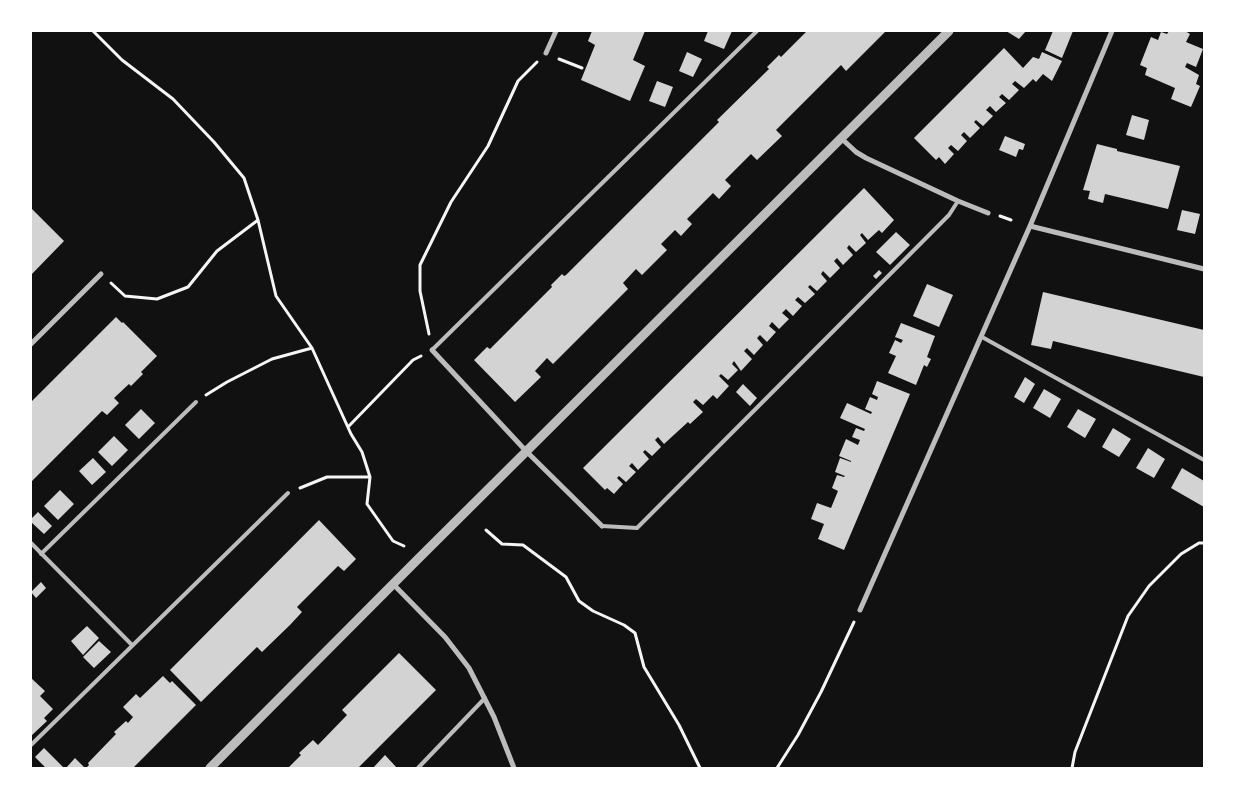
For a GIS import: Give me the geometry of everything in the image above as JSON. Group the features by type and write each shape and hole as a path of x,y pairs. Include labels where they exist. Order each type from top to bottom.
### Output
{"street":[{"path":"546,53 556,31"},
{"path":"210,768 949,31"},
{"path":"860,610 982,337 1112,31"},
{"path":"841,138 856,152 866,158 988,213"},
{"path":"1030,226 1204,269"},
{"path":"31,344 101,274"},
{"path":"432,350 526,451 602,526"},
{"path":"393,584 457,651 485,698 514,768"}],"lane":[{"path":"432,350 757,31"},
{"path":"602,526 637,528 949,215 958,201"},
{"path":"982,337 1204,460"},
{"path":"41,554 196,402"},
{"path":"31,745 288,493"},
{"path":"31,543 132,645"},
{"path":"418,768 485,698"}],"path":[{"path":"93,31 122,60 172,99 214,142 244,178 258,220 276,296 312,348 348,427 362,452 370,477 368,504 393,541 404,546"},
{"path":"348,427 413,360 432,350 420,291 420,265 451,202 488,146 518,81 546,53 582,68"},
{"path":"101,274 125,296 157,299 188,287 217,251 258,220"},
{"path":"196,402 227,382 272,359 312,348"},
{"path":"288,493 327,477 370,477"},
{"path":"486,530 502,544 523,545 566,577 579,601 593,611 624,625 636,633 644,667 679,725 700,768"},
{"path":"1072,768 1075,752 1128,616 1149,586 1181,554 1199,543 1204,543"},
{"path":"778,768 798,736 821,692 860,610"}],"building":[{"path":"592,31 645,31 633,60 645,66 630,101 581,80 595,45 588,41"},
{"path":"708,31 732,31 724,49 704,41"},
{"path":"807,31 886,31 846,71 841,65 776,130 782,136 757,160 751,154 725,180 731,186 719,199 713,193 687,219 692,224 681,236 675,230 661,244 667,250 642,275 636,269 623,283 628,289 553,364 547,358 535,371 541,377 515,402 474,360 487,347 490,349 552,287 551,285 562,274 566,275 719,122 717,120 769,69 767,67 779,55 781,57"},
{"path":"1006,31 1026,31 1019,39"},
{"path":"1053,31 1073,31 1062,58 1045,50"},
{"path":"1169,31 1185,31 1190,34 1186,42 1203,49 1196,67 1187,63 1185,67 1199,75 1196,84 1200,86 1191,107 1171,99 1175,88 1145,75 1147,68 1140,65 1151,37 1158,40 1161,32 1167,34"},
{"path":"1004,48 1023,68 1033,57 1039,59 1042,52 1062,61 1052,81 1043,74 1036,82 1033,79 1024,88 1015,81 1012,84 1019,90 1009,100 1002,94 999,97 1006,103 996,112 990,106 986,110 993,116 983,126 976,120 974,122 980,128 970,138 964,132 961,135 967,141 958,151 951,145 948,148 954,154 945,164 939,157 936,160 914,138"},
{"path":"687,52 702,59 693,77 679,71"},
{"path":"657,81 673,87 665,107 649,101"},
{"path":"1132,115 1149,120 1144,140 1126,135"},
{"path":"1005,136 1025,144 1023,150 1019,149 1016,157 999,150"},
{"path":"1097,144 1117,149 1117,151 1180,166 1168,209 1105,194 1103,203 1088,199 1090,191 1083,190"},
{"path":"864,188 894,220 882,233 879,230 868,240 862,233 860,235 866,243 856,252 849,245 847,248 853,255 843,265 837,258 834,261 840,268 830,278 823,271 821,274 827,281 817,291 810,285 808,287 815,294 805,303 798,297 795,300 802,306 793,316 786,309 782,313 789,319 779,329 772,322 769,326 776,332 767,342 760,335 757,338 763,345 754,355 747,348 744,351 752,359 741,371 734,361 732,364 738,370 728,380 721,374 719,376 729,386 717,399 713,395 703,405 696,399 693,402 703,412 690,424 688,422 664,444 658,437 655,440 661,447 652,456 645,450 643,452 649,459 638,470 632,463 629,466 636,472 626,482 619,476 617,478 623,484 614,494 607,488 605,490 583,468"},
{"path":"31,208 64,241 31,275"},
{"path":"1182,210 1200,214 1195,234 1177,230"},
{"path":"896,232 910,245 890,265 876,252"},
{"path":"879,270 882,273 876,279 873,276"},
{"path":"927,284 953,295 939,327 913,316"},
{"path":"1043,292 1204,330 1204,377 1053,341 1051,349 1031,345"},
{"path":"116,317 157,356 141,372 143,374 131,386 129,384 114,398 119,403 107,415 102,411 31,482 31,402"},
{"path":"901,323 935,336 927,357 931,359 927,367 924,365 916,385 888,373 896,356 889,353 895,340 901,343 903,340 895,337"},
{"path":"1025,377 1035,384 1024,403 1014,397"},
{"path":"877,381 910,394 844,550 818,539 824,524 811,519 817,503 831,508 838,491 832,488 837,475 845,476 835,472 840,458 851,462 839,456 846,439 858,445 860,440 852,437 856,428 864,431 865,429 840,418 847,403 871,414 872,412 865,409 870,397 877,400 878,397 872,394"},
{"path":"743,384 757,398 750,406 736,392"},
{"path":"1044,389 1061,399 1050,418 1033,408"},
{"path":"141,409 155,423 139,439 125,425"},
{"path":"1078,409 1096,419 1085,438 1067,427"},
{"path":"1113,428 1131,439 1119,457 1102,447"},
{"path":"114,436 128,450 112,466 98,452"},
{"path":"1148,448 1165,459 1154,478 1136,468"},
{"path":"93,458 106,472 92,485 79,471"},
{"path":"1182,468 1204,481 1204,507 1171,488"},
{"path":"60,490 74,504 58,520 44,506"},
{"path":"38,512 52,526 44,534 31,522 31,519"},
{"path":"319,520 356,559 344,571 338,566 297,607 302,612 290,625 262,652 257,647 201,702 170,670"},
{"path":"41,582 46,588 36,598 31,592"},
{"path":"87,626 99,638 83,655 71,641"},
{"path":"99,641 111,652 94,668 83,657"},
{"path":"399,653 436,690 358,768 288,768 301,755 299,753 313,740 318,745 347,715 342,710"},
{"path":"163,676 170,683 172,681 196,705 133,768 86,768 89,765 88,763 116,734 114,732 126,721 128,723 133,717 123,707 136,694 140,698"},
{"path":"31,678 45,691 40,696 53,709 44,718 47,721 31,736"},
{"path":"44,748 64,768 46,768 35,757"},
{"path":"385,755 397,768 373,768"},
{"path":"75,758 85,768 66,768"}]}
